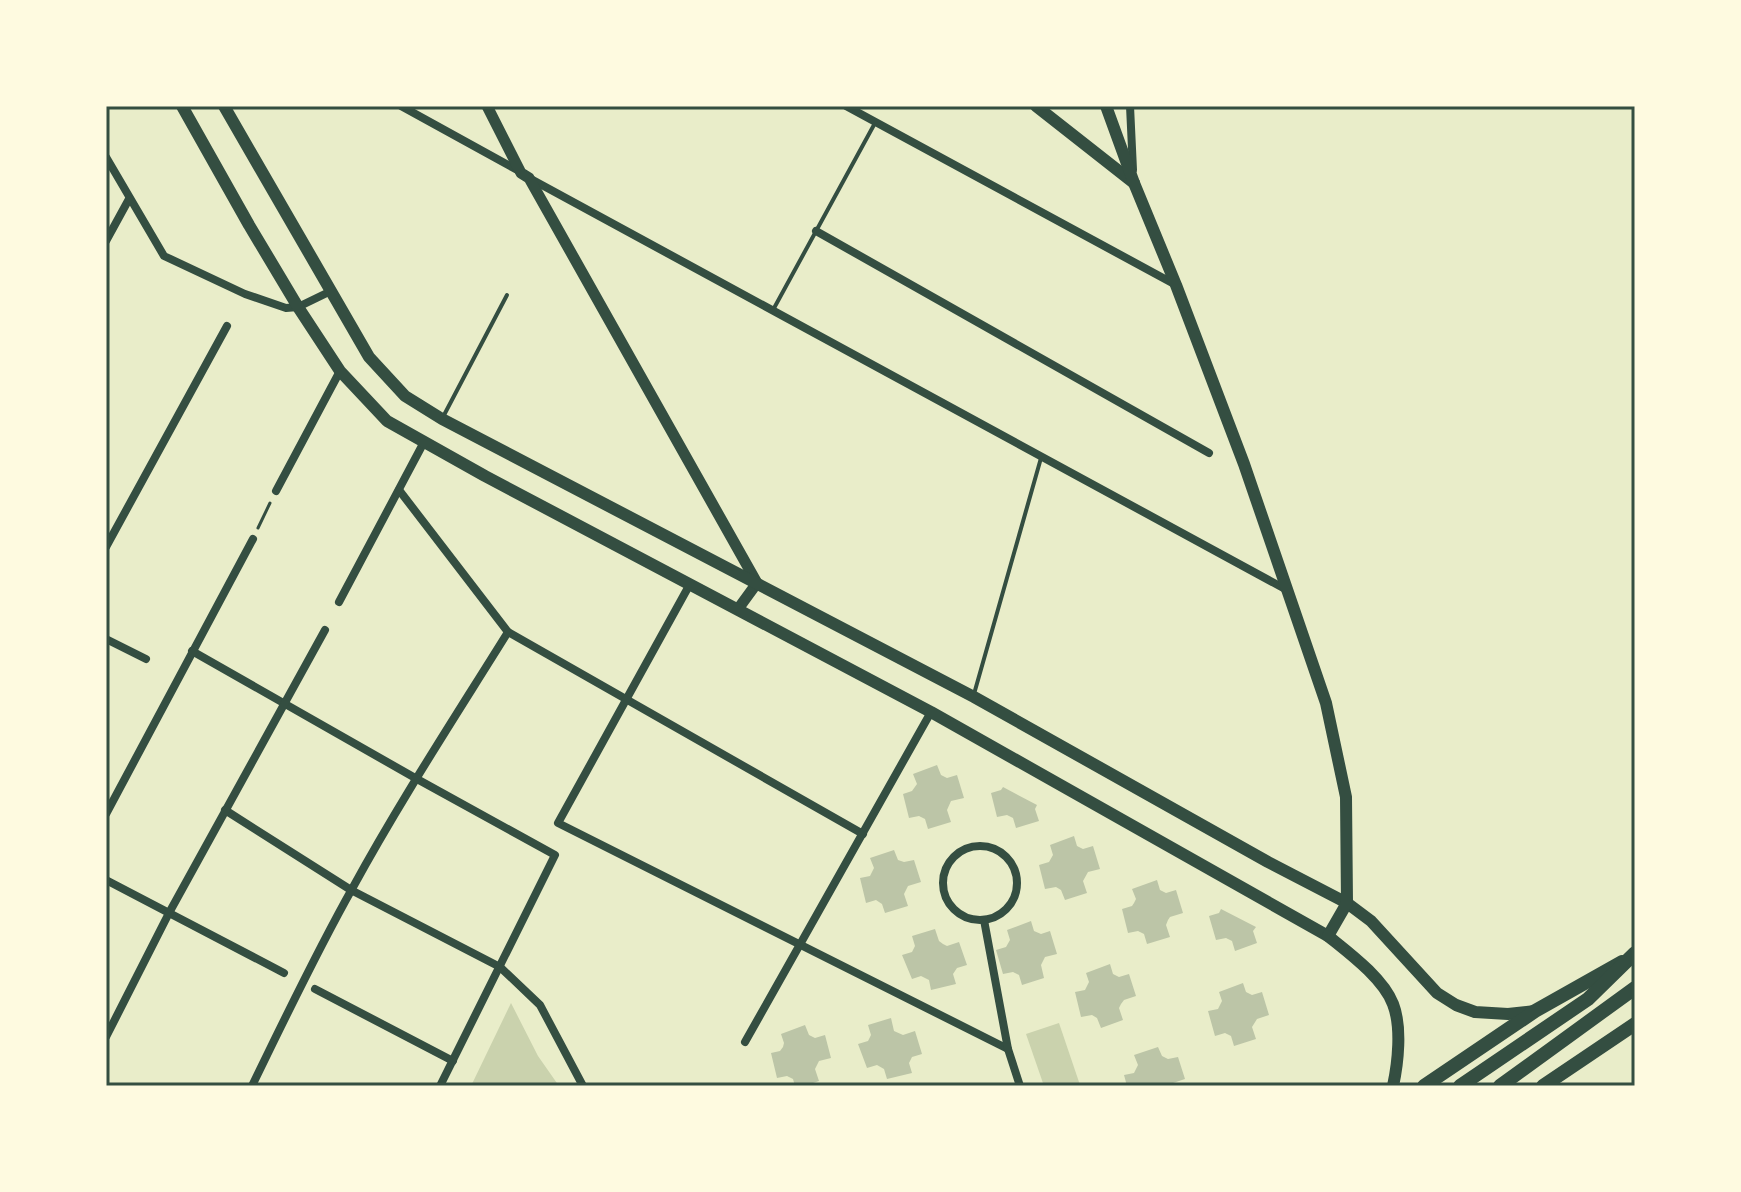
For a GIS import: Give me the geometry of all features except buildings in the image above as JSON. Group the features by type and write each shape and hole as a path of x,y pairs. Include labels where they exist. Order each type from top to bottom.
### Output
{"main road":[{"path":"182,106 298,307 340,371 387,421 931,712 1328,936 1358,961 1393,1003 1398,1020 1397,1065 1393,1086"},
{"path":"224,106 369,357 405,396 442,419 974,697 1347,903 1371,921 1437,993 1456,1005 1475,1012 1508,1014 1535,1011"},
{"path":"1036,106 1134,183"},
{"path":"1106,106 1244,464 1326,703 1346,797 1347,903 1328,936"},
{"path":"1424,1086 1535,1011 1630,957"},
{"path":"1460,1086 1588,999 1630,957"},
{"path":"1500,1086 1635,988"},
{"path":"1543,1086 1635,1024"}],"street":[{"path":"401,106 1041,458 1288,590"},
{"path":"487,106 757,583 738,609"},
{"path":"846,106 1176,285"},
{"path":"1130,106 1134,183"},
{"path":"106,158 164,256 245,294 286,308 298,307 331,291"},
{"path":"106,241 129,199"},
{"path":"816,231 1209,453"},
{"path":"106,547 227,326"},
{"path":"276,491 340,371"},
{"path":"339,602 424,442"},
{"path":"399,490 508,632 863,834"},
{"path":"106,814 253,539"},
{"path":"690,584 558,823 1008,1049"},
{"path":"106,1037 169,913 325,630"},
{"path":"252,1086 351,890 508,632"},
{"path":"106,639 146,659"},
{"path":"192,651 555,855 440,1086"},
{"path":"745,1042 931,712"},
{"path":"225,810 351,890 500,967 540,1005 583,1086"},
{"path":"973,846 996,849 1007,856 1017,877 1013,901 996,917 984,920 959,914 950,905 943,881 945,869 952,858 961,850 973,846"},
{"path":"106,880 284,973"},
{"path":"984,920 1008,1049 1020,1086"},
{"path":"315,989 453,1061"}],"lane":[{"path":"773,310 876,122"},
{"path":"442,419 507,295"},
{"path":"974,697 1041,458"}],"path":[{"path":"253,539 276,491"}],"green space":[{"path":"511,1003 538,1056 559,1086 471,1086"},
{"path":"1059,1023 1078,1086 1044,1086 1026,1034"}]}
